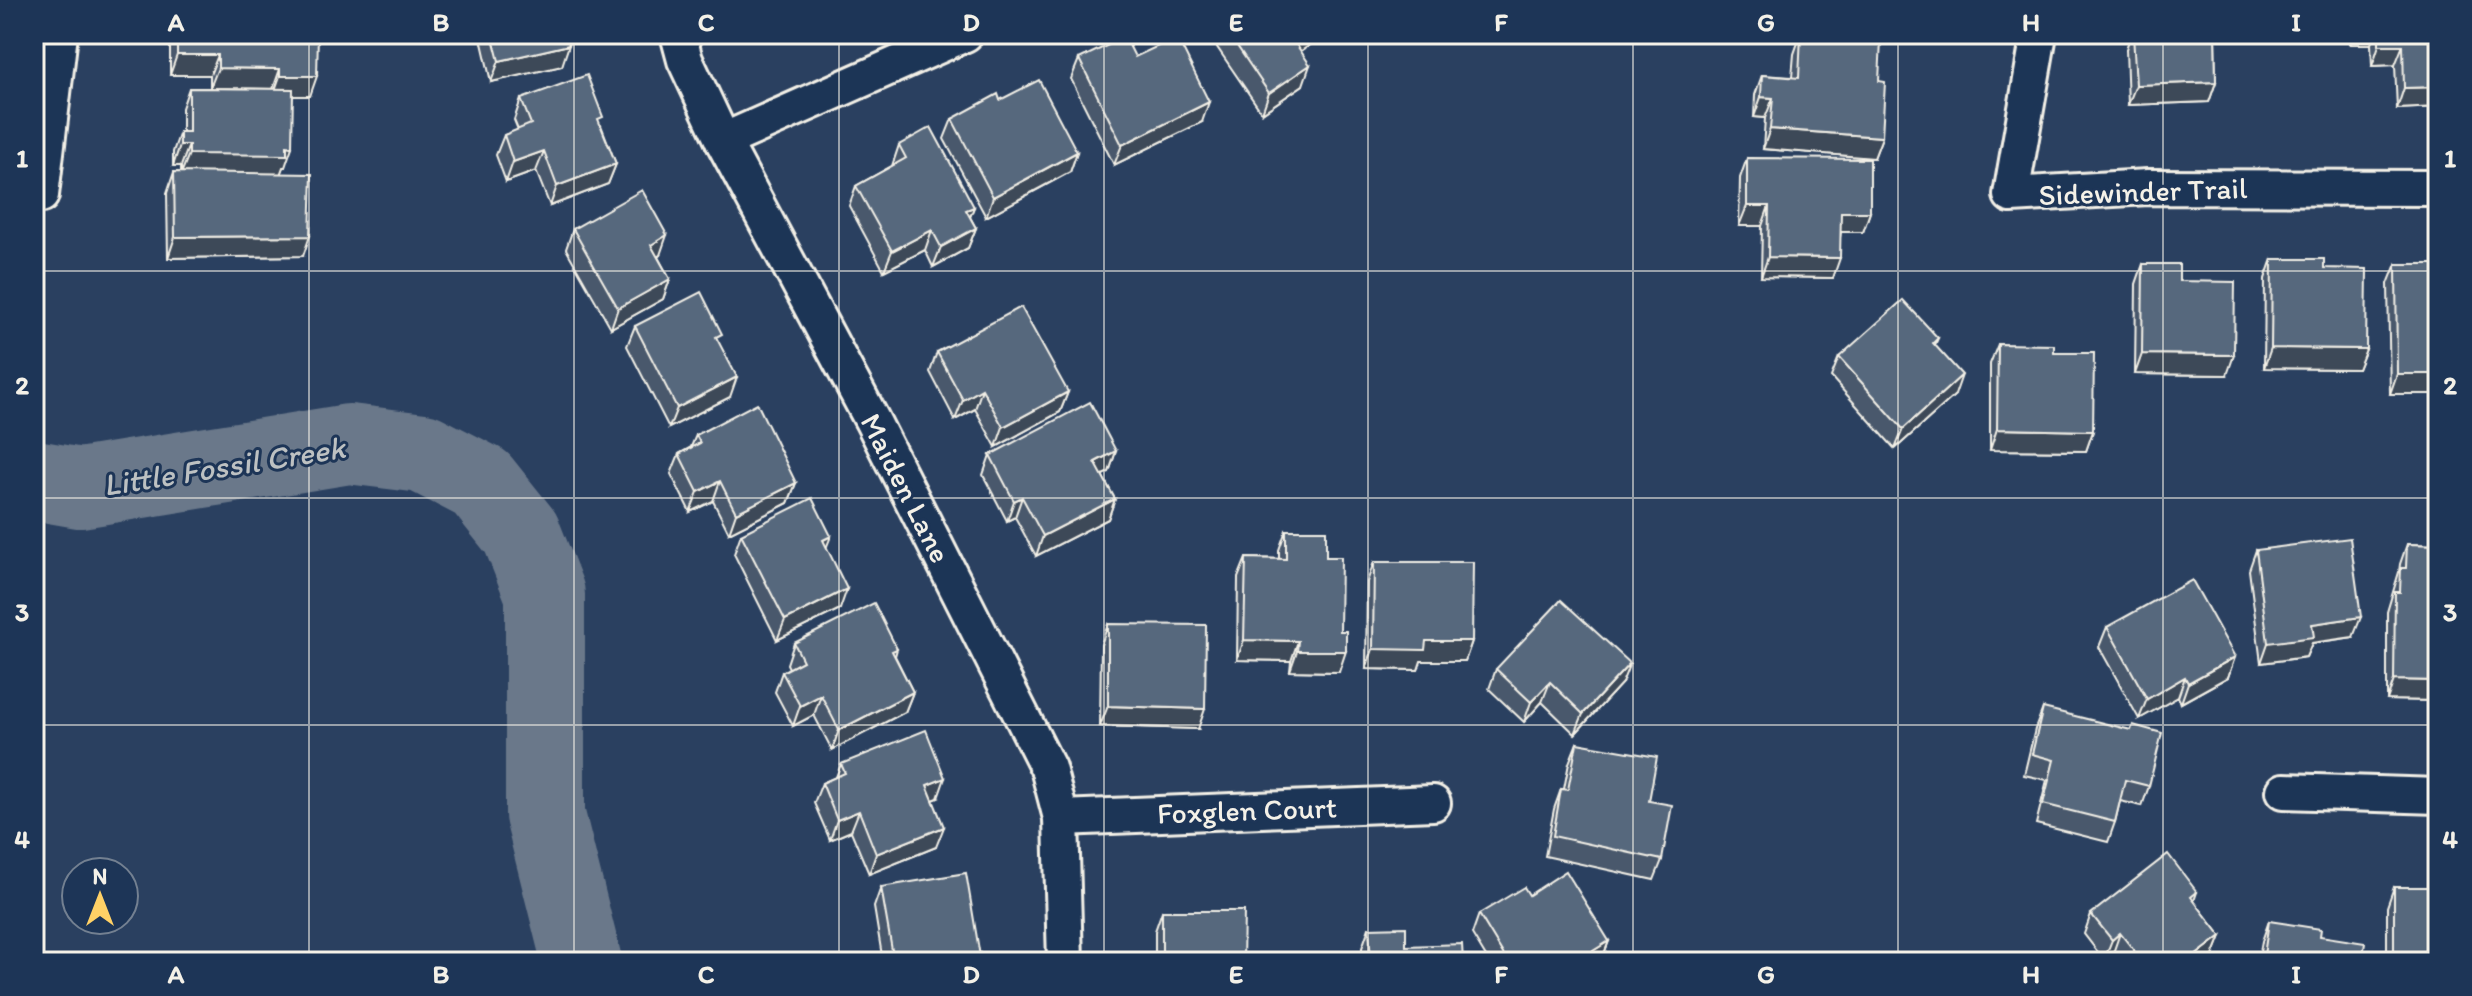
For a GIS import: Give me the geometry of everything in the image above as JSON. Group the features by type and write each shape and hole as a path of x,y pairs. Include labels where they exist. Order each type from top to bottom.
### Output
{"street":[{"path":"41,195 60,34"},
{"name":"Maiden Lane","path":"678,34 685,60 723,141 872,420 1048,768 1061,818 1065,962"},
{"path":"723,141 965,34"},
{"name":"Sidewinder Trail","path":"2039,34 2011,195 2148,187 2438,188"},
{"path":"2284,791 2438,796"},
{"name":"Foxglen Court","path":"1061,818 1433,803"}],"building":[{"path":"177,34 318,34 317,76 280,76 280,69 218,68 218,55 177,55"},
{"path":"492,34 566,34 569,45 499,61"},
{"path":"1229,34 1304,34 1294,41 1310,65 1269,93"},
{"path":"1801,34 1881,39 1879,81 1885,82 1882,137 1770,129 1773,98 1761,97 1762,75 1799,78"},
{"path":"2133,34 2215,34 2216,82 2136,85"},
{"path":"2379,34 2438,34 2438,87 2404,88 2403,45 2379,45"},
{"path":"1125,37 1135,57 1177,37 1209,102 1122,145 1079,59"},
{"path":"587,75 603,117 598,119 616,164 557,186 544,151 513,162 504,135 531,124 521,99"},
{"path":"1039,80 1077,152 993,197 952,119 998,94 1000,100"},
{"path":"189,88 293,89 292,147 287,146 287,155 189,154 189,145 180,145 180,132 189,132"},
{"path":"931,127 974,207 966,210 976,228 941,247 932,230 892,251 856,186 906,158 899,145"},
{"path":"1747,158 1870,159 1870,212 1841,212 1840,258 1768,257 1769,206 1747,206"},
{"path":"174,172 312,174 310,236 175,237"},
{"path":"642,190 667,235 651,245 670,279 618,308 573,229"},
{"path":"2272,259 2324,259 2324,268 2367,269 2366,349 2271,348"},
{"path":"2143,264 2179,264 2179,281 2235,282 2234,355 2142,354"},
{"path":"2396,264 2438,264 2438,374 2397,374"},
{"path":"701,292 722,334 716,337 737,377 677,408 635,326"},
{"path":"1903,300 1938,338 1933,343 1962,375 1903,429 1839,357"},
{"path":"1021,307 1068,392 1003,427 982,389 963,400 937,352"},
{"path":"1998,344 2054,345 2054,353 2094,353 2093,431 1997,429"},
{"path":"1090,402 1116,451 1095,462 1115,499 1043,536 1022,497 1014,501 990,455"},
{"path":"757,403 796,483 736,513 720,481 698,492 679,454 700,443 696,435"},
{"path":"812,498 831,536 823,540 847,589 785,620 741,534"},
{"path":"1286,530 1326,530 1326,557 1341,557 1340,631 1346,631 1346,651 1297,651 1298,641 1244,640 1246,558 1286,559"},
{"path":"2350,538 2361,617 2312,624 2314,637 2268,643 2256,550"},
{"path":"2407,544 2438,545 2438,681 2394,680 2395,592 2400,592 2401,568 2406,568"},
{"path":"1374,562 1473,562 1472,641 1426,641 1425,650 1373,649"},
{"path":"2192,580 2235,657 2188,683 2185,677 2147,699 2107,627"},
{"path":"1561,600 1630,663 1583,714 1550,682 1531,702 1496,669"},
{"path":"874,603 897,649 892,651 913,692 839,730 821,695 800,706 782,672 803,661 794,643"},
{"path":"1108,624 1206,625 1205,709 1108,706"},
{"path":"2043,708 2131,730 2133,725 2162,733 2149,786 2125,780 2115,822 2043,804 2054,760 2032,754"},
{"path":"926,730 945,778 927,785 944,827 876,854 859,811 837,820 822,783 845,773 841,764"},
{"path":"1577,743 1657,757 1649,801 1672,805 1662,860 1553,836 1561,789 1568,790"},
{"path":"2168,854 2197,892 2191,897 2221,936 2187,962 2143,962 2120,933 2112,940 2091,914"},
{"path":"1566,871 1609,941 1575,962 1508,962 1479,914 1524,887 1529,895"},
{"path":"966,873 981,962 894,962 881,887"},
{"path":"2394,887 2429,887 2429,906 2438,906 2438,962 2394,962"},
{"path":"1162,911 1244,911 1243,962 1154,962 1154,955 1162,955"},
{"path":"2269,921 2321,929 2320,936 2365,943 2362,962 2263,962"},
{"path":"1406,927 1406,946 1462,944 1463,962 1371,962 1369,928"}],"waterway":[{"name":"Little Fossil Creek","path":"34,480 80,488 349,444 423,453 481,483 521,533 545,594 545,815 582,962"}]}
